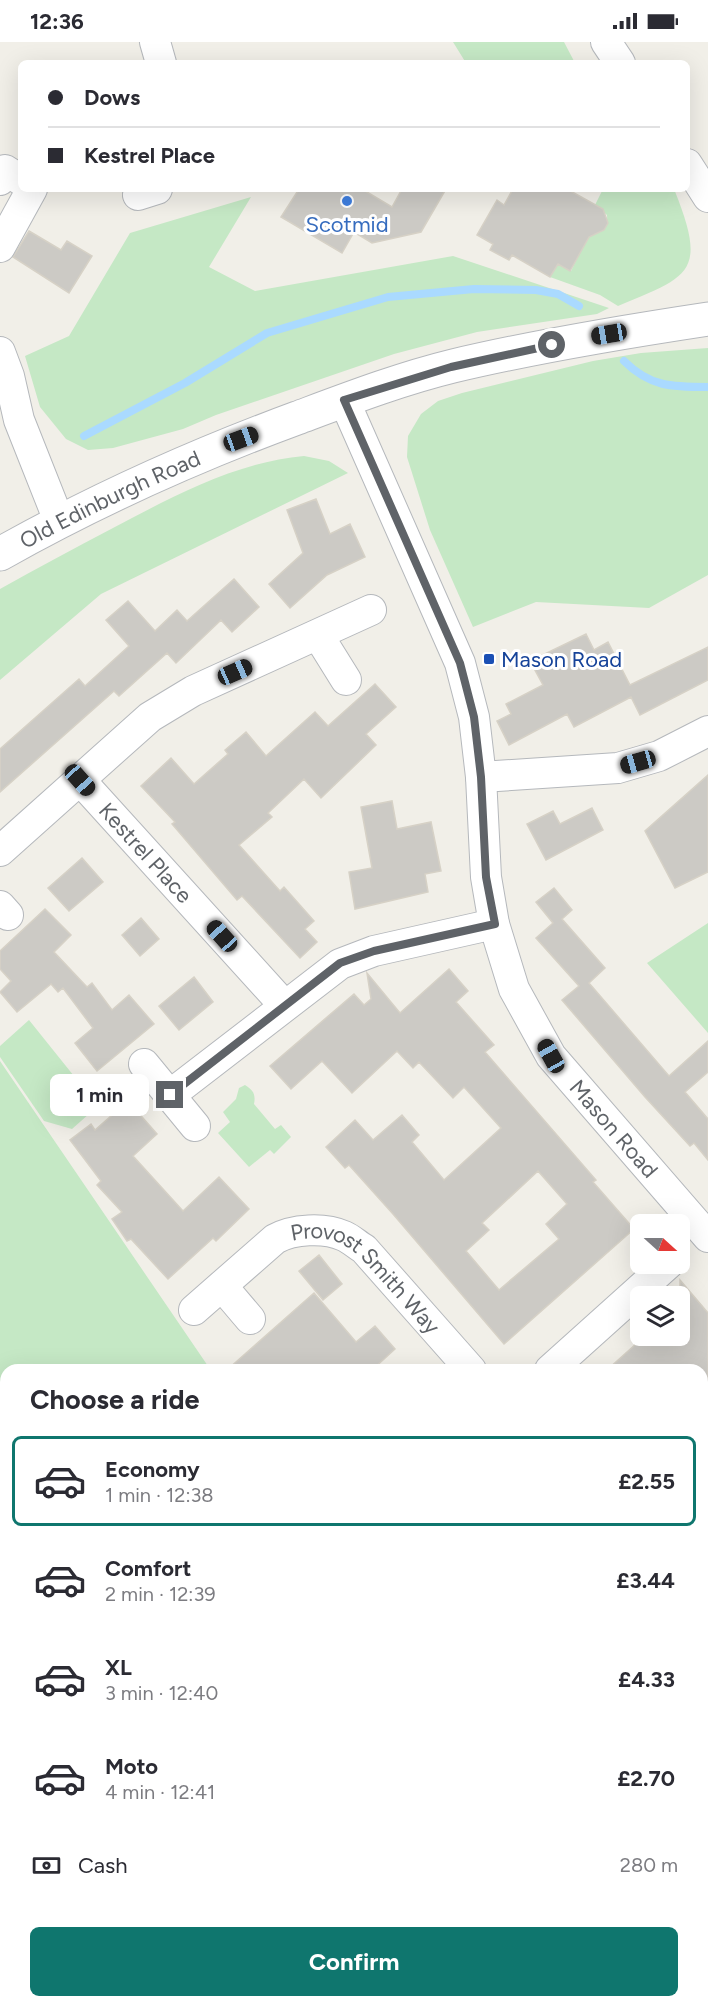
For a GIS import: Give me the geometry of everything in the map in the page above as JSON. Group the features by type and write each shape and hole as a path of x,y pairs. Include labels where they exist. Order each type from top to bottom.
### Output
{"street":[{"path":"156,42 160,60"},
{"path":"606,42 618,60"},
{"path":"690,169 708,197"},
{"path":"0,180 5,170 18,178"},
{"path":"0,247 30,192"},
{"name":"Old Edinburgh Road","path":"0,554 59,521 140,481 220,446 344,400 462,364 592,337 708,319"},
{"path":"0,352 9,376 18,420 59,521"},
{"name":"Mason Road","path":"344,400 460,663 474,717 481,777 486,877 495,924 514,988 551,1056 706,1235"},
{"path":"0,851 150,717 194,691 371,610"},
{"path":"318,635 346,680"},
{"path":"481,777 618,768 658,756 708,731"},
{"name":"Kestrel Place","path":"80,780 284,1005"},
{"path":"170,1095 340,963 374,951 495,924"},
{"path":"144,1064 195,1126"},
{"name":"Provost Smith Way","path":"194,1310 275,1239 286,1233 320,1231 344,1236 364,1249 466,1364"},
{"path":"690,1247 706,1235"},
{"path":"557,1364 657,1274"},
{"path":"222,1286 250,1319"}],"green space":[{"path":"453,42 564,42 573,60 464,60"},
{"path":"602,192 675,192 690,238 690,255 686,268 662,287 618,306 600,295 550,277 558,264 571,271 590,232 601,231 605,227 607,215 595,205"},
{"path":"251,197 209,267 255,291 453,256 609,308 597,314 477,332 394,354 216,415 183,429 113,448 88,450 66,439 40,407 25,356 69,336 130,233"},
{"path":"708,348 708,575 649,608 536,602 473,627 430,530 407,457 408,436 421,414 438,401 462,393 593,361 641,353"},
{"path":"304,456 329,461 348,473 101,594 0,680 0,589 181,493 254,465"},
{"path":"708,923 708,1033 647,963"},
{"path":"29,1020 98,1106 72,1129 44,1121 0,1057 0,1046"},
{"path":"0,1061 207,1364 0,1364"},
{"path":"245,1085 253,1093 254,1104 275,1129 281,1125 291,1137 274,1154 270,1150 249,1167 218,1133 230,1122 223,1112 236,1099 239,1088"}],"building":[{"path":"297,192 367,192 392,207 400,192 444,192 421,232 372,243 354,232 342,253 281,217"},
{"path":"511,192 572,192 603,209 608,223 604,230 589,237 570,271 558,264 550,277 512,255 509,260 490,250 493,244 477,235 497,200 504,205"},
{"path":"29,231 61,250 67,241 92,256 69,293 13,257"},
{"path":"316,499 330,534 350,524 365,557 327,575 290,608 269,584 303,553 287,510"},
{"path":"234,579 259,607 232,632 221,620 176,663 167,653 119,696 114,691 0,792 0,749 79,679 85,686 129,646 106,620 128,601 155,631 177,610 187,621"},
{"path":"586,634 594,650 608,642 630,685 708,647 708,680 640,715 631,697 574,727 567,714 509,745 497,721 511,714 506,704 543,685 530,661"},
{"path":"375,684 396,707 366,734 376,745 321,798 304,779 268,813 272,817 239,845 280,891 284,887 314,921 305,929 317,942 300,958 242,896 237,900 172,824 175,822 141,786 171,758 194,784 228,754 225,750 246,732 266,756 315,712 328,726"},
{"path":"708,775 708,872 675,888 645,831"},
{"path":"392,801 397,829 431,822 441,871 425,874 428,892 355,909 349,872 372,868 361,807"},
{"path":"592,808 603,830 546,860 527,824 553,811 560,824"},
{"path":"82,858 103,882 69,911 48,888"},
{"path":"554,888 572,910 562,919 605,968 589,983 669,1076 708,1041 708,1072 685,1092 708,1119 708,1160 694,1143 690,1146 645,1097 562,1000 579,986 536,938 553,923 536,902"},
{"path":"45,909 71,935 54,952 87,987 92,983 112,1010 129,995 154,1024 97,1071 75,1043 93,1028 63,988 58,992 51,984 17,1012 0,992 11,981 0,969 0,951"},
{"path":"141,918 159,939 140,956 122,935"},
{"path":"449,969 468,991 456,1002 494,1045 485,1052 596,1180 593,1182 630,1224 630,1233 504,1344 349,1165 345,1168 326,1147 355,1120 373,1140 402,1115 419,1135 412,1142 444,1180 501,1128 464,1087 453,1098 419,1062 413,1068 397,1051 352,1093 322,1061 291,1089 270,1066 354,994 364,1005 371,999 367,973 400,1013","holes":["538,1171 567,1204 546,1224 559,1239 499,1290 466,1251 489,1230 482,1223"]},
{"path":"194,977 213,1002 179,1030 159,1006"},
{"path":"128,1101 157,1134 133,1156 183,1211 219,1177 249,1209 216,1241 213,1238 168,1279 131,1239 127,1241 112,1219 122,1212 97,1185 101,1181 70,1140 91,1124 95,1130"},
{"path":"319,1255 342,1284 323,1300 299,1271"},
{"path":"690,1292 708,1313 708,1364 614,1364 634,1346 690,1346"},
{"path":"314,1293 356,1342 375,1326 395,1349 379,1364 234,1364"}],"waterway":[{"path":"84,436 185,383 267,333 388,297 474,289 536,290 558,294 579,306"},
{"path":"624,361 643,376 662,384 708,387"}],"place":[{"name":"Scotmid","path":"347,201"},
{"name":"Mason Road","path":"489,659"}],"route":[{"path":"170,1095 340,963 374,951 495,924 486,877 481,777 474,717 460,663 344,400 451,367 552,345"}]}
